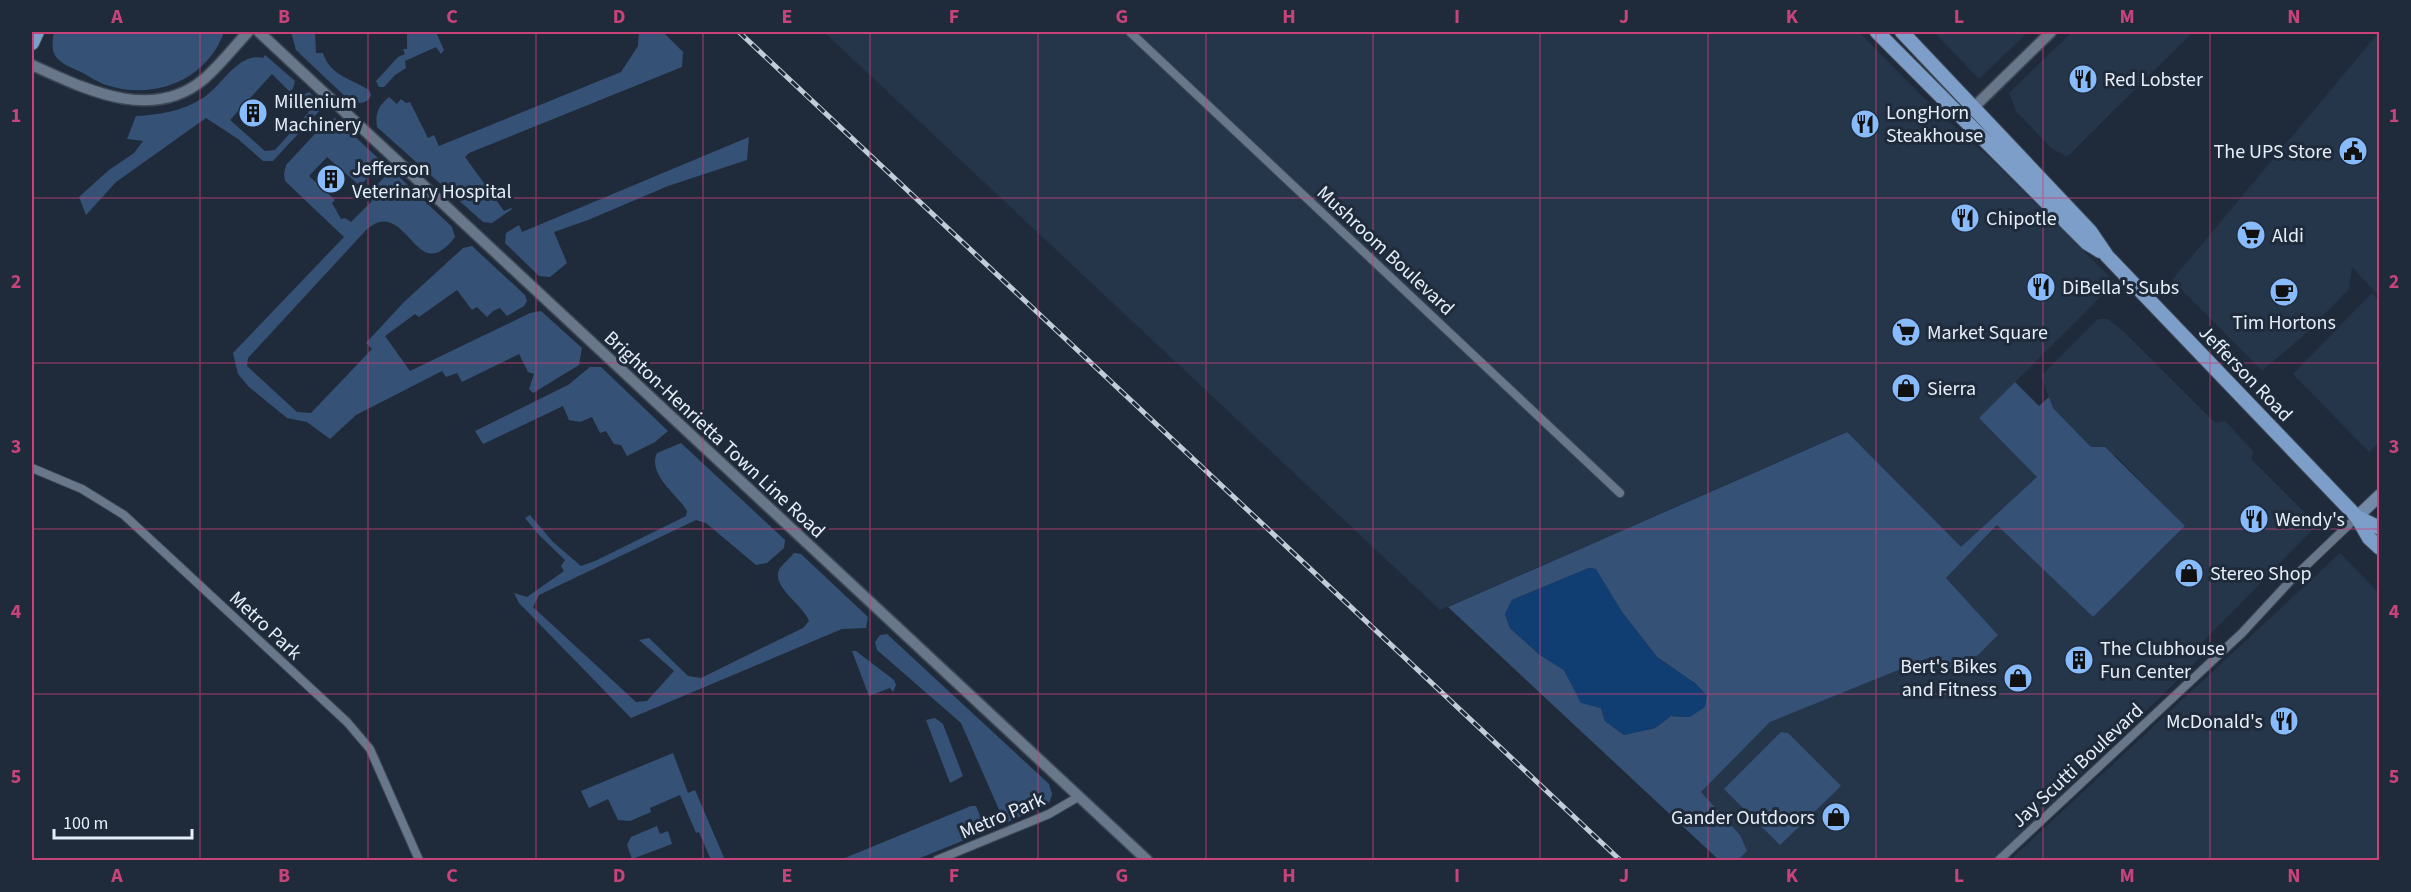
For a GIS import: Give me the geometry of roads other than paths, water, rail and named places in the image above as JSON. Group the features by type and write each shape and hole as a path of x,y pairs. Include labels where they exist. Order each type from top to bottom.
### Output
{"main road":[{"path":"32,43 37,32"},
{"name":"Jefferson Road","path":"1876,32 2087,243 2107,256"},
{"name":"Jefferson Road","path":"1902,32 2090,231 2107,256 2357,517 2369,538 2379,548"},
{"path":"2357,517 2379,495"},
{"name":"Jefferson Road","path":"2357,517 2379,528"}],"street":[{"path":"32,65 110,96 143,102 159,101 190,89 205,79 248,32"},
{"name":"Brighton-Henrietta Town Line Road","path":"259,32 1147,861"},
{"name":"Mushroom Boulevard","path":"1130,32 1620,493"},
{"path":"1963,118 2051,32"},
{"name":"Metro Park","path":"32,468 82,489 124,515 347,722 370,749 419,861"},
{"name":"Jay Scutti Boulevard","path":"1999,861 2242,633 2292,579 2357,517"},
{"name":"Metro Park","path":"937,861 1049,814 1078,797"}],"railway":[{"path":"739,32 1620,860"}],"place":[{"name":"Red Lobster","path":"2083,79"},
{"name":"Millenium Machinery","path":"253,113"},
{"name":"LongHorn Steakhouse","path":"1865,124"},
{"name":"The UPS Store","path":"2353,151"},
{"name":"Jefferson Veterinary Hospital","path":"331,179"},
{"name":"Chipotle","path":"1965,218"},
{"name":"Aldi","path":"2251,235"},
{"name":"DiBella's Subs","path":"2041,287"},
{"name":"Tim Hortons","path":"2284,292"},
{"name":"Market Square","path":"1906,332"},
{"name":"Sierra","path":"1906,388"},
{"name":"Wendy's","path":"2254,519"},
{"name":"Stereo Shop","path":"2189,573"},
{"name":"The Clubhouse Fun Center","path":"2079,660"},
{"name":"Bert's Bikes and Fitness","path":"2018,678"},
{"name":"McDonald's","path":"2284,721"},
{"name":"Gander Outdoors","path":"1836,817"}]}
